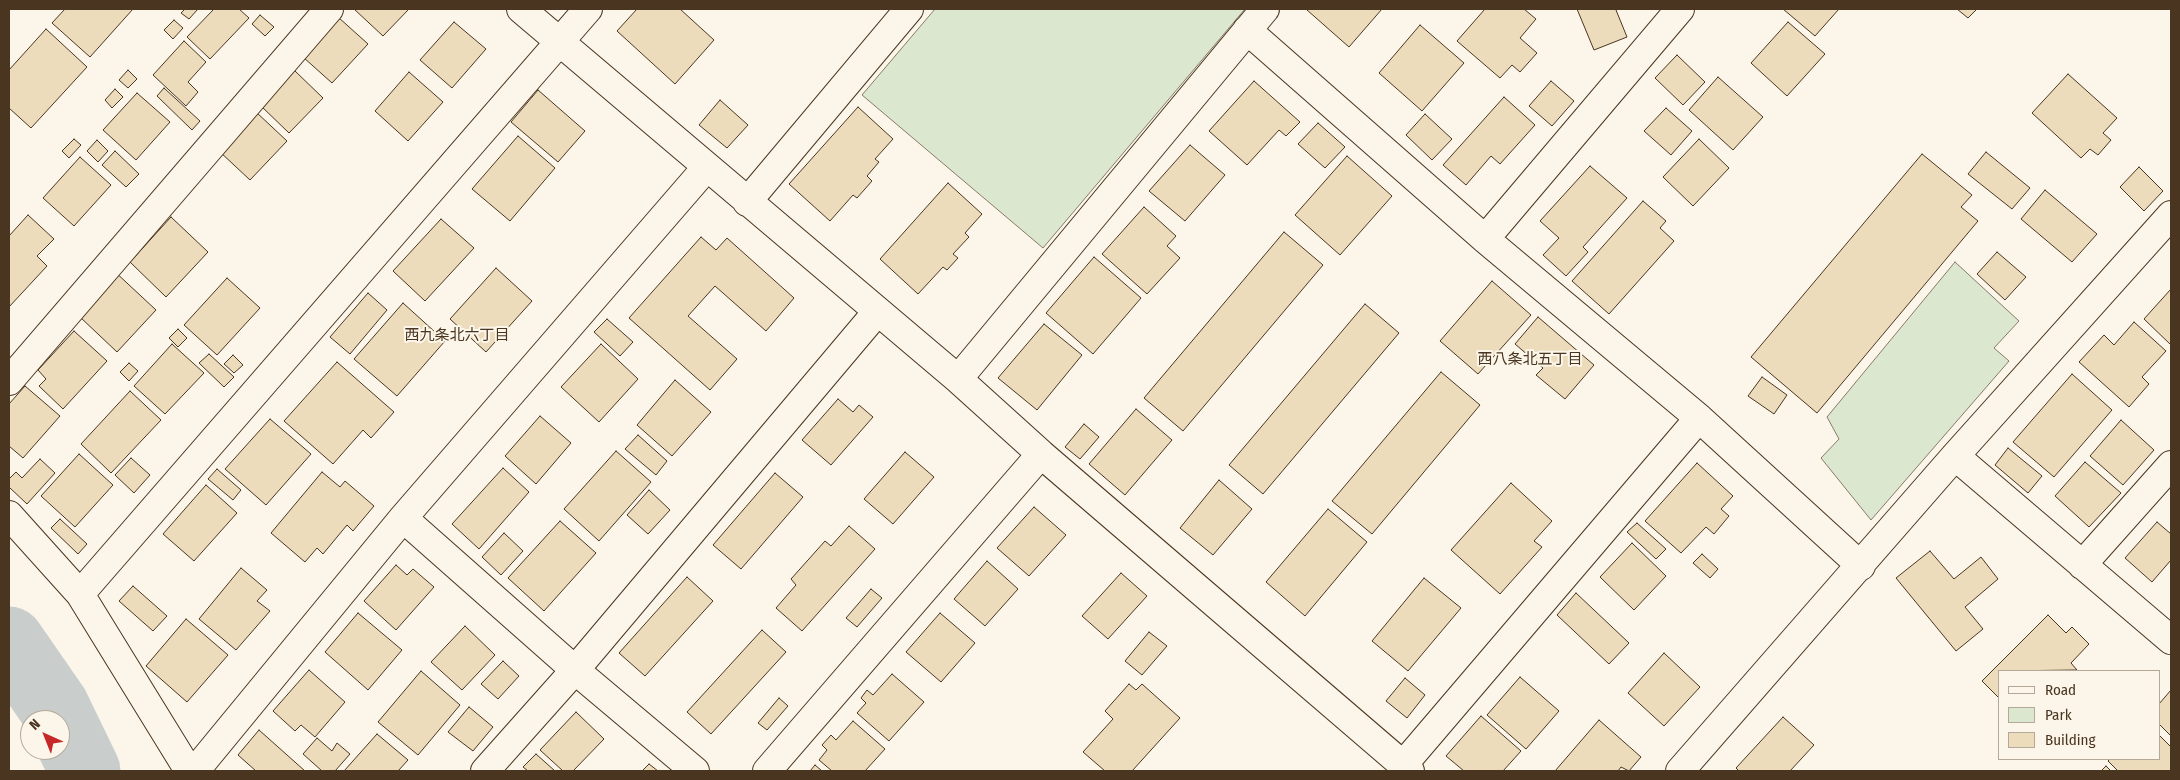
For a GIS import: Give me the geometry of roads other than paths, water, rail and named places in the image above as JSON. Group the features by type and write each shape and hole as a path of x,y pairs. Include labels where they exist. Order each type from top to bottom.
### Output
{"street":[{"path":"9,381 329,9"},
{"path":"520,9 958,379 1042,454 1407,768 1699,418"},
{"path":"80,594 588,9"},
{"path":"747,202 908,9"},
{"path":"958,379 1265,9"},
{"path":"1485,240 1680,9"},
{"path":"1247,30 1485,240 1699,418 1861,566"},
{"path":"195,771 403,518 706,168"},
{"path":"1680,771 1861,566 1955,456 2171,215"},
{"path":"485,771 575,670 877,312"},
{"path":"766,771 1042,454"},
{"path":"1955,456 2171,640"},
{"path":"2082,565 2171,465"},
{"path":"9,515 80,594 189,771"},
{"path":"403,518 575,670 695,771"}],"waterway":[{"path":"9,642 54,707 85,771"}],"district":[{"name":"西九条北六丁目","path":"457,336"},
{"name":"西八条北五丁目","path":"1530,360"}]}
